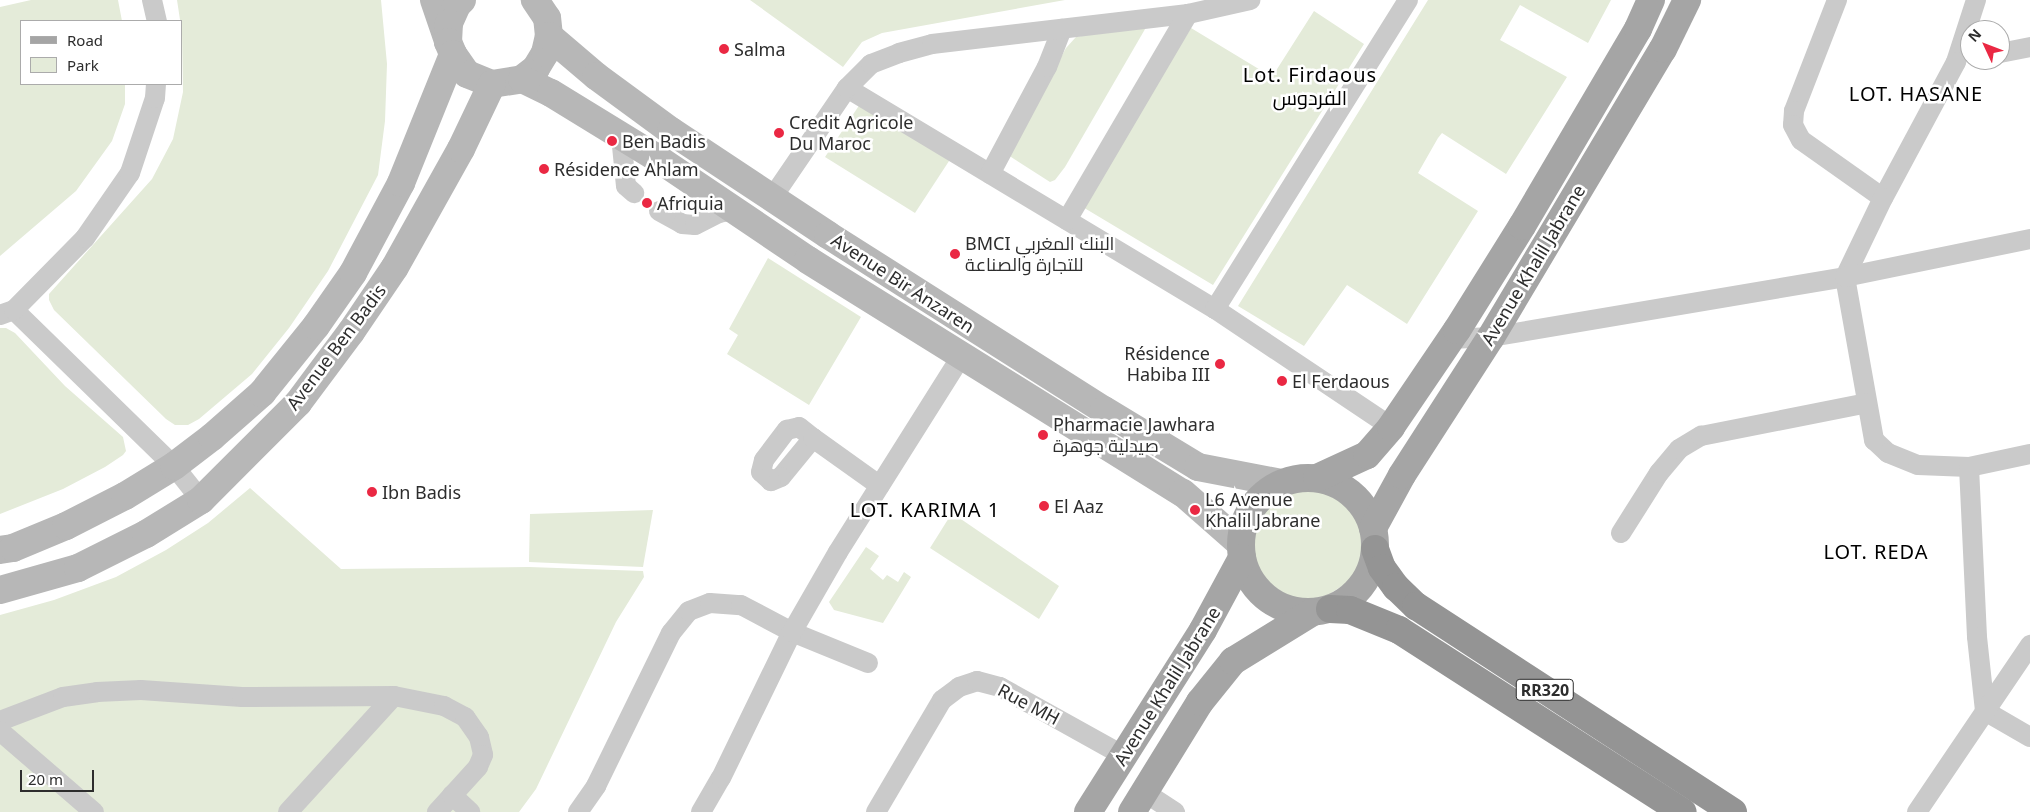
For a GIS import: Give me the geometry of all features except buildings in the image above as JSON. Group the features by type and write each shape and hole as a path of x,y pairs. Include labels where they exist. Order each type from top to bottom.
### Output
{"highway":[{"name":"RR320","path":"1374,538 1382,568 1396,587 1416,606 1733,812"},
{"name":"RR320","path":"1321,611 1350,610 1399,630 1682,812"}],"main road":[{"path":"434,0 451,48 467,74 479,81 492,84 522,79 536,68 545,53 549,36 546,18 535,0"},
{"path":"451,48 449,23 457,5 462,0"},
{"name":"Avenue Khalil Jabrane","path":"1317,478 1367,455 1391,427 1451,339 1527,218 1627,49 1651,0"},
{"name":"Avenue Khalil Jabrane","path":"1374,538 1402,475 1491,337 1656,59 1687,0"},
{"name":"Avenue Bir Anzaren","path":"549,36 596,76 671,131 979,332 1198,467 1281,483"},
{"name":"Avenue Ben Badis","path":"0,550 13,548 66,526 126,496 174,466 212,437 262,393 316,326 352,273 401,183 451,48"},
{"path":"1627,49 1656,59"},
{"name":"Avenue Bir Anzaren","path":"522,79 551,93 621,136 816,265 1183,493 1241,550"},
{"name":"Avenue Ben Badis","path":"0,590 78,568 146,534 201,500 298,403 351,332 395,267 427,214 492,84"},
{"name":"RR320","path":"1321,611 1284,608 1262,594 1251,581 1241,550 1249,513 1262,496 1281,483 1301,478 1317,478 1331,482 1355,496 1369,516 1374,538"},
{"path":"1321,611 1350,597 1366,580 1373,565 1374,538"},
{"name":"Avenue Khalil Jabrane","path":"1088,812 1204,630 1241,550"},
{"name":"Avenue Khalil Jabrane","path":"1138,802 1200,702 1233,661 1321,611"}],"street":[{"path":"152,0 157,20"},
{"path":"772,198 847,88 871,64 899,52 932,44 1188,14 1250,0"},
{"path":"1215,309 1408,0"},
{"path":"1837,0 1794,111 1793,125 1801,140 1883,198"},
{"path":"1972,20 1976,0"},
{"path":"1067,220 1188,14"},
{"path":"990,174 1047,67 1062,29"},
{"path":"2010,51 2030,47"},
{"path":"1960,66 1883,198 1845,276 1867,404 1874,440 1888,453 1918,465 1969,467 2030,454"},
{"path":"156,85 155,98 130,173 85,238 7,312 174,466 201,500"},
{"path":"847,88 1215,309 1391,427"},
{"path":"621,136 626,186 634,193"},
{"path":"660,211 682,224 696,225 719,213 734,210"},
{"path":"1451,339 1491,337 1845,276 2030,239"},
{"path":"701,812 721,778 792,632 962,355"},
{"path":"1621,533 1659,473 1679,449 1701,436 1867,404"},
{"path":"813,438 880,486"},
{"path":"1969,467 1977,637 1985,711"},
{"path":"578,812 596,786 671,633 689,611 710,603 742,605 792,632 868,663"},
{"path":"1917,812 2030,645"},
{"name":"Rue MH","path":"876,812 942,700 959,688 977,681 1000,687 1124,756"},
{"path":"0,721 63,697 97,692 141,690 242,697 394,696 444,706 465,717 479,737 483,756 478,767 437,812"},
{"path":"288,812 394,696"},
{"path":"1985,711 2030,737"},
{"path":"0,731 94,812"},
{"path":"452,795 470,812"},
{"path":"1138,802 1176,812"}],"green space":[{"path":"31,0 118,0 122,20 20,20 20,85 125,85 125,104 112,141 76,191 0,256 0,7"},
{"path":"177,0 381,0 387,64 385,121 378,175 328,271 289,328 252,374 199,419 188,425 175,425 166,419 54,310 49,300 49,294 152,179 173,139 183,92 182,20 180,20"},
{"path":"750,0 1065,0 882,33 862,42 843,67"},
{"path":"1428,0 1611,0 1588,43 1520,5 1500,40 1567,77 1506,174 1442,133 1418,173 1478,211 1407,324 1347,285 1304,346 1238,306"},
{"path":"1314,11 1364,44 1213,285 1081,206 1191,28 1272,77"},
{"path":"1148,24 1065,167 1055,180 1050,182 1008,155 1066,48 1076,37"},
{"path":"860,104 951,158 915,213 825,157"},
{"path":"768,258 861,317 809,405 727,354 738,335 729,329"},
{"path":"0,328 6,328 15,333 65,386 123,437 126,451 105,467 63,489 0,514"},
{"path":"250,488 341,569 529,567 643,571 644,577 616,622 536,789 519,812 0,812 0,615 54,600 116,577 166,550 208,523"},
{"path":"1302,489 1317,489 1347,505 1359,521 1364,536 1364,556 1357,571 1345,584 1328,595 1308,600 1290,598 1264,579 1255,561 1252,543 1255,524 1268,505 1286,494"},
{"path":"653,510 643,567 529,562 530,514"},
{"path":"952,513 1059,586 1039,619 930,548"},
{"path":"866,547 879,556 870,569 883,580 887,575 898,582 904,572 911,577 883,623 834,610 829,602"}],"place":[{"name":"Salma","path":"724,49"},
{"name":"Credit Agricole Du Maroc","path":"779,133"},
{"name":"Ben Badis","path":"612,141"},
{"name":"Résidence Ahlam","path":"544,169"},
{"name":"Afriquia","path":"647,203"},
{"name":"BMCI البنك المغربي للتجارة والصناعة","path":"955,254"},
{"name":"Résidence Habiba III","path":"1220,364"},
{"name":"El Ferdaous","path":"1282,381"},
{"name":"Pharmacie Jawhara صيدلية جوهرة","path":"1043,435"},
{"name":"Ibn Badis","path":"372,492"},
{"name":"El Aaz","path":"1044,506"},
{"name":"L6 Avenue Khalil Jabrane","path":"1195,510"}],"district":[{"name":"Lot. Firdaous الفردوس","path":"1310,86"},
{"name":"LOT. HASANE","path":"1916,93"},
{"name":"LOT. KARIMA 1","path":"925,509"},
{"name":"LOT. REDA","path":"1876,551"}]}
